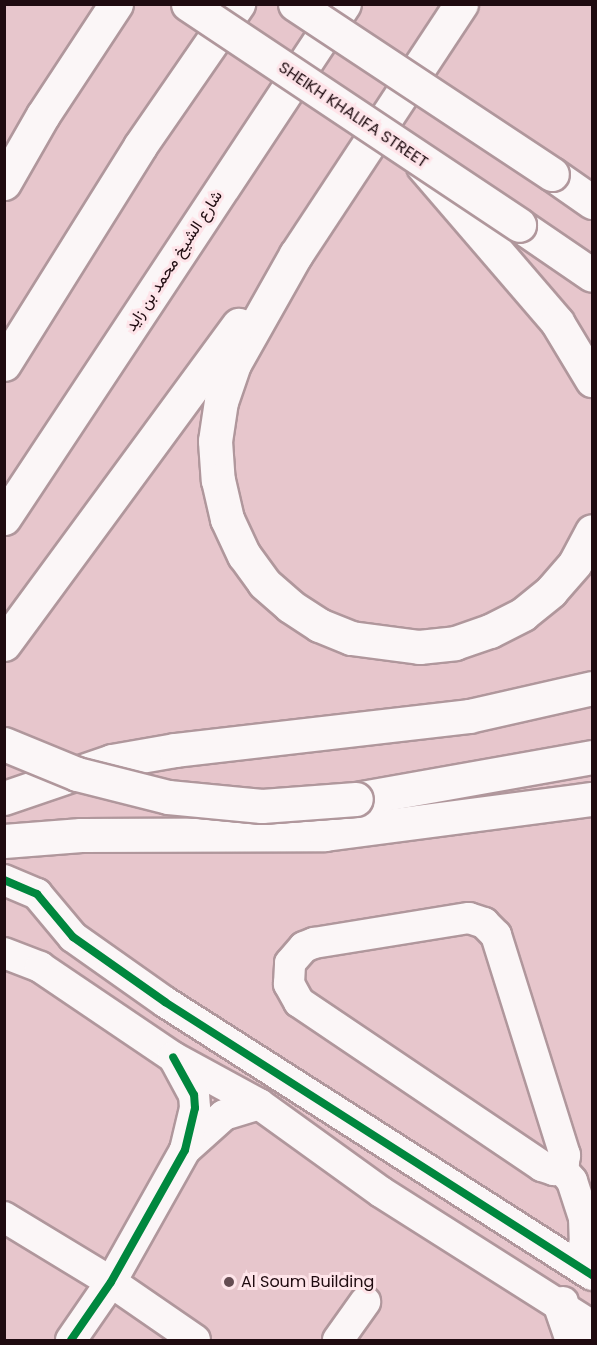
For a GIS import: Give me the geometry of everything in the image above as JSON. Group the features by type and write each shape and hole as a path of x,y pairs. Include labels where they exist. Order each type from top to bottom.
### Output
{"highway":[{"path":"4,183 43,115 116,4"},
{"name":"SHEIKH KHALIFA STREET","path":"188,4 592,275"},
{"path":"4,364 140,146 238,4"},
{"path":"295,4 592,202"},
{"name":"شارع الشيخ محمد بن زايد","path":"4,518 344,4"},
{"path":"461,4 296,254 234,364 221,401 215,441 218,480 227,519 244,555 264,583 290,606 319,625 351,638 396,646 455,643 514,618 551,591 574,563 592,531"},
{"path":"412,154 557,322 592,380"},
{"path":"4,644 225,340 296,254"},
{"path":"4,798 112,761 175,750 469,716 592,688"},
{"path":"4,744 77,774 168,797 262,806 356,799 592,757"},
{"path":"4,841 81,835 324,834 592,799"}],"street":[{"path":"4,880 37,894 73,937 165,1002 586,1271"},
{"path":"460,918 477,919 491,928 565,1155 560,1167 548,1170 299,1002 288,984 288,974 296,954 314,943 460,918"},
{"path":"4,953 40,967 173,1057 259,1104 381,1192 592,1326"},
{"path":"71,1341 111,1282 185,1150 195,1108 194,1095 173,1057"},
{"path":"185,1150 224,1115 259,1104"},
{"path":"560,1167 572,1181 584,1218 586,1271"},
{"path":"4,1217 111,1282 195,1341"},
{"path":"558,1303 582,1298 592,1301"},
{"path":"338,1341 365,1302"},
{"path":"558,1303 571,1341"}],"cycle path":[{"path":"4,880 37,894 73,937 165,1002 592,1275"},
{"path":"71,1340 111,1282 185,1150 195,1108 194,1095 173,1057"}],"place":[{"name":"Al Soum Building","path":"229,1282"}]}
